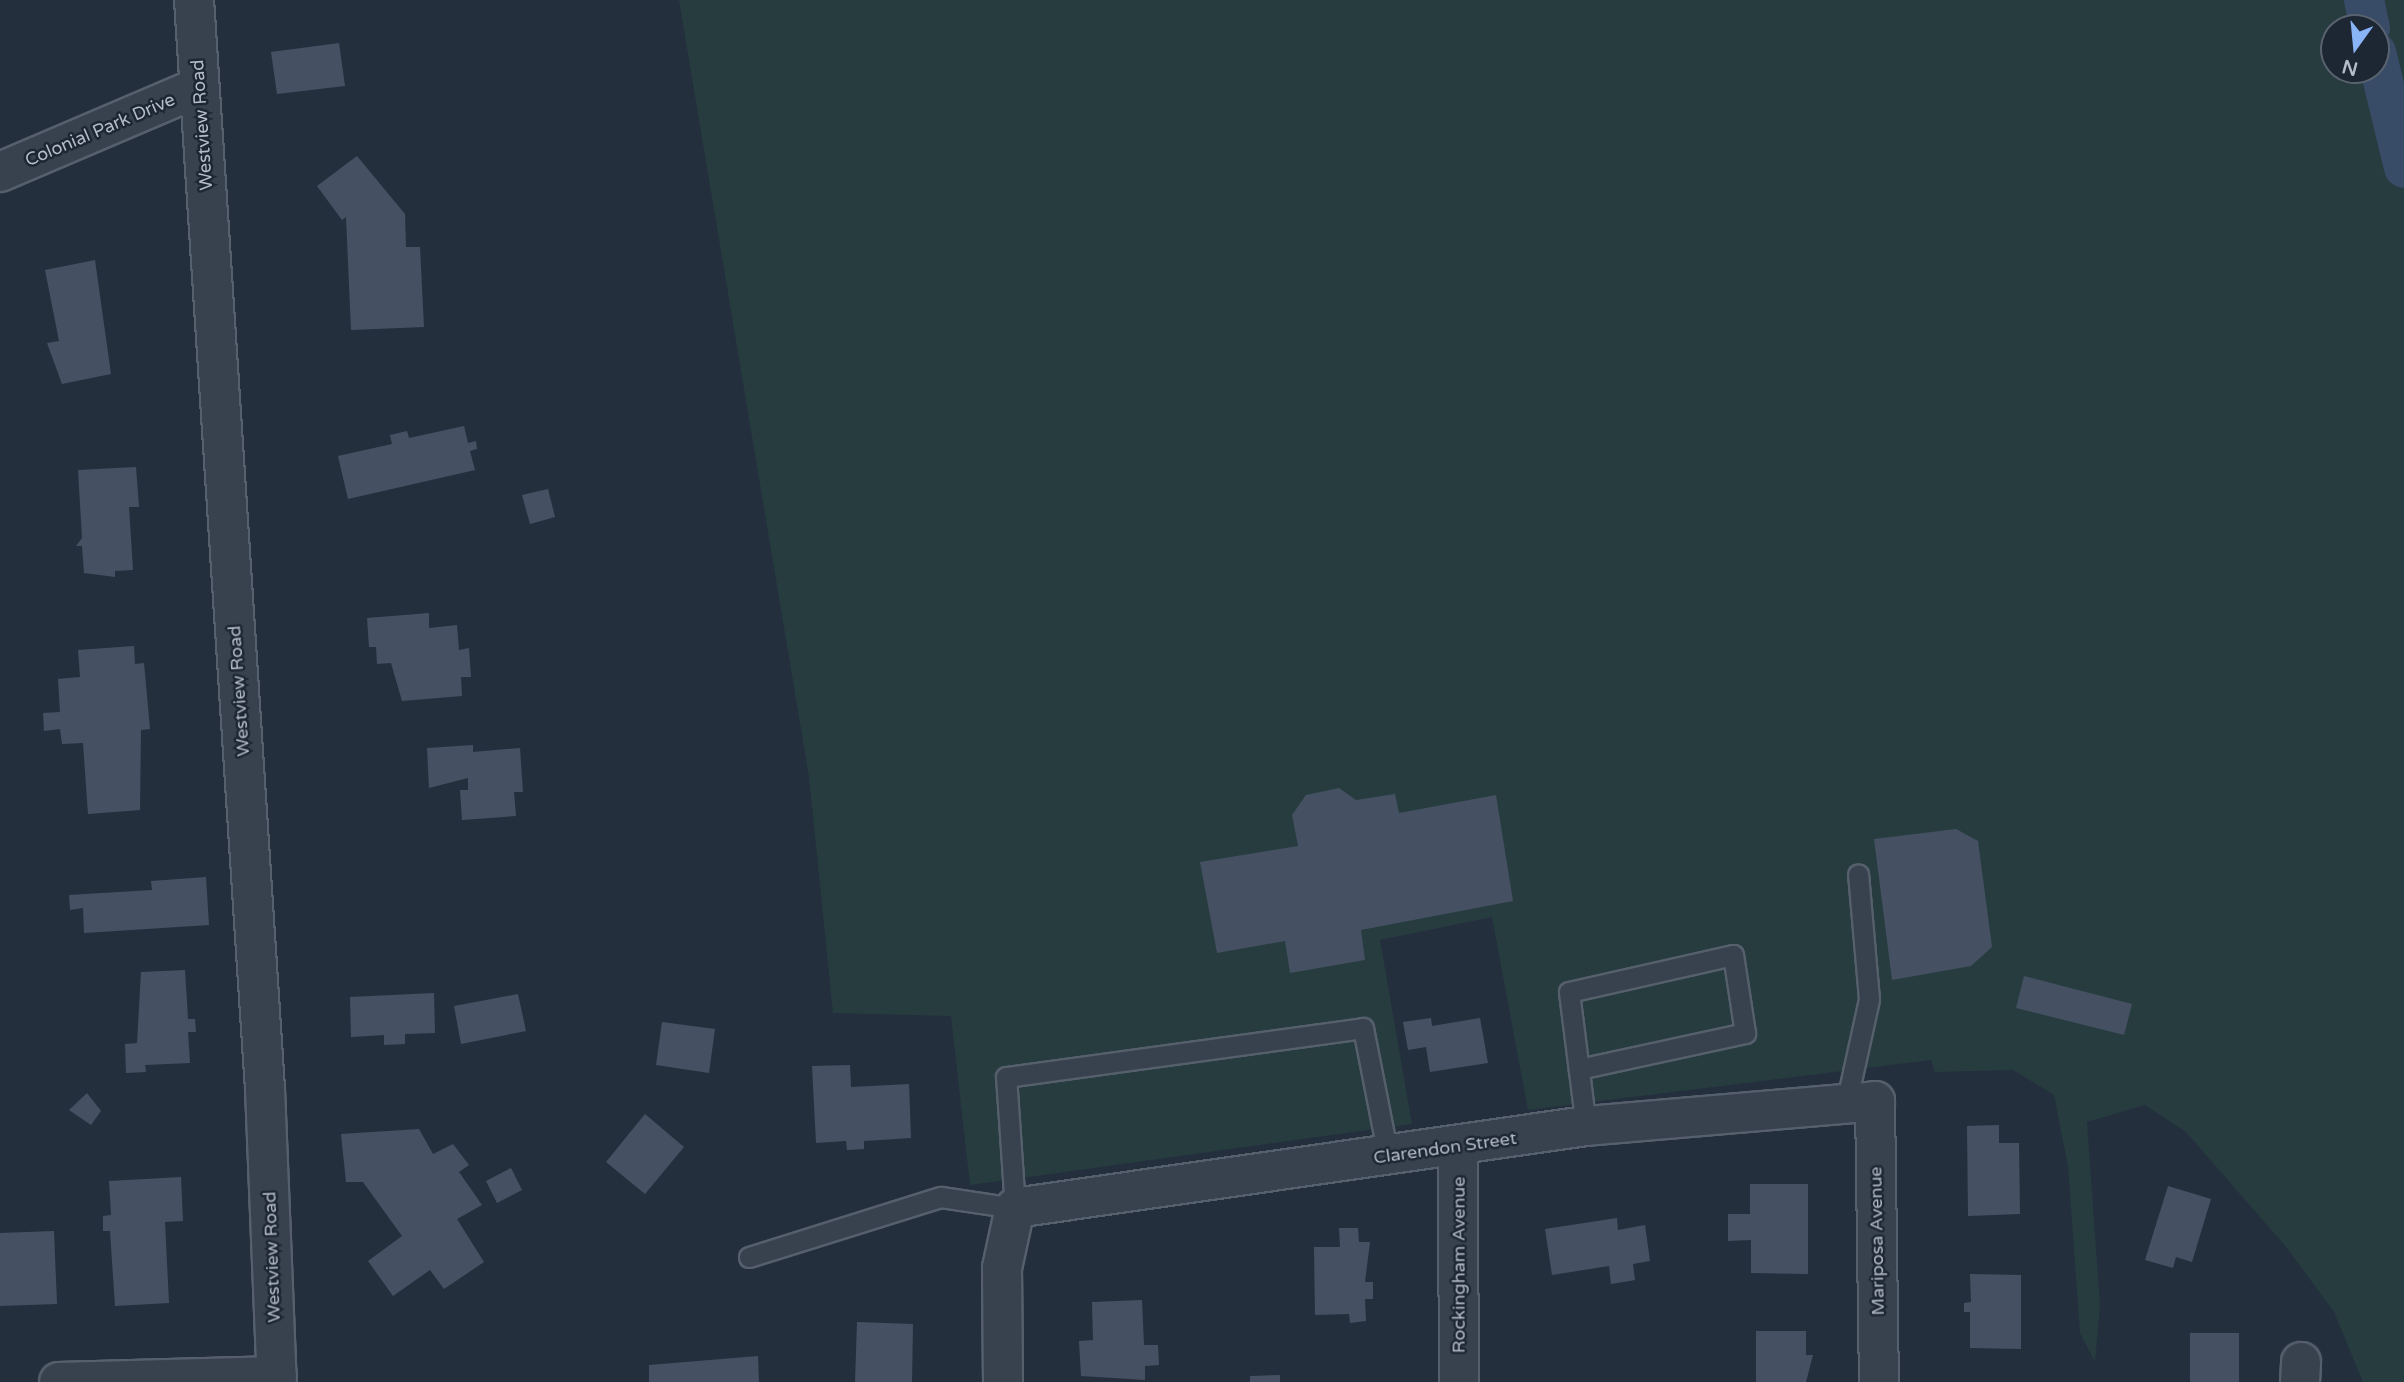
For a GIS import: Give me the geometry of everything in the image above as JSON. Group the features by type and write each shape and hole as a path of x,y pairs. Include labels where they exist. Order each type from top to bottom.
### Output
{"street":[{"name":"Westview Road","path":"194,0 265,1089 277,1379"},
{"name":"Colonial Park Drive","path":"0,172 200,87"},
{"name":"Clarendon Street","path":"1015,1208 1458,1148 1586,1126 1861,1102"},
{"name":"Mariposa Avenue","path":"1861,1102 1880,1382"},
{"name":"Rockingham Avenue","path":"1458,1148 1460,1382"},
{"path":"1003,1382 1002,1268 1015,1208"},
{"path":"59,1382 277,1379"}],"lane":[{"path":"1858,874 1869,999 1861,1102"},
{"path":"1579,1069 1745,1033 1733,955 1569,992 1586,1126"},
{"path":"749,1257 941,1198 1015,1208 1006,1077 1363,1028 1388,1156"}],"green space":[{"path":"679,0 2404,0 2404,1382 2363,1382 2334,1312 2287,1248 2186,1132 2145,1105 2087,1122 2100,1305 2095,1362 2080,1333 2068,1166 2054,1095 2013,1070 1935,1072 1931,1060 1528,1110 1492,917 1380,940 1412,1124 970,1185 951,1016 833,1013 809,777"}],"building":[{"path":"339,43 345,86 277,94 271,52"},
{"path":"357,156 405,214 406,247 420,247 424,327 351,330 346,217 342,220 317,186"},
{"path":"95,260 111,374 62,384 47,343 59,341 45,270"},
{"path":"464,426 468,443 476,441 477,449 470,451 475,470 348,499 338,456 392,444 390,435 407,431 409,438"},
{"path":"136,467 139,507 129,507 133,570 115,571 115,577 84,573 82,546 76,546 82,538 78,470"},
{"path":"548,489 555,517 530,524 522,495"},
{"path":"429,613 429,628 457,625 459,650 469,648 471,677 461,677 462,696 402,701 391,663 377,664 376,647 369,647 367,618"},
{"path":"134,646 135,664 144,663 150,729 141,730 140,810 88,814 83,743 62,744 60,729 44,731 43,713 60,712 58,679 80,677 78,650"},
{"path":"473,745 473,752 520,748 523,792 514,792 516,816 462,820 460,790 468,790 468,778 429,788 427,748"},
{"path":"1339,788 1356,800 1395,794 1399,813 1496,795 1513,901 1361,930 1365,960 1290,973 1285,941 1217,953 1200,862 1298,846 1292,815 1306,795"},
{"path":"1956,829 1978,841 1992,947 1971,966 1892,980 1874,839"},
{"path":"206,877 209,925 84,933 83,908 70,910 69,895 152,890 151,881"},
{"path":"185,970 188,1019 195,1019 196,1032 188,1032 190,1063 145,1065 146,1072 126,1073 125,1044 137,1043 141,972"},
{"path":"2024,976 2132,1004 2124,1035 2016,1008"},
{"path":"434,993 435,1033 405,1034 405,1044 384,1045 384,1035 351,1037 350,997"},
{"path":"518,994 526,1031 461,1044 454,1006"},
{"path":"1431,1018 1432,1026 1480,1018 1488,1063 1430,1072 1426,1047 1408,1050 1403,1022"},
{"path":"662,1022 715,1029 709,1073 656,1065"},
{"path":"850,1065 851,1087 909,1084 911,1138 864,1141 864,1149 847,1150 846,1141 816,1143 812,1066"},
{"path":"87,1093 101,1111 91,1125 69,1110"},
{"path":"645,1114 684,1147 645,1194 606,1162"},
{"path":"1999,1125 1999,1143 2019,1143 2020,1214 1968,1216 1967,1126"},
{"path":"419,1129 433,1154 453,1144 469,1165 459,1172 482,1205 457,1219 484,1262 444,1289 430,1270 393,1296 368,1261 402,1236 363,1182 346,1182 341,1134"},
{"path":"511,1168 522,1190 497,1203 486,1181"},
{"path":"181,1177 183,1221 165,1222 169,1303 115,1306 110,1231 103,1231 103,1216 111,1215 109,1181"},
{"path":"1750,1184 1808,1184 1808,1274 1751,1273 1751,1240 1728,1241 1728,1214 1750,1214"},
{"path":"2168,1186 2211,1199 2192,1262 2176,1257 2173,1268 2145,1260"},
{"path":"1617,1218 1618,1230 1645,1225 1650,1261 1633,1264 1635,1280 1611,1284 1609,1266 1552,1275 1545,1229"},
{"path":"1339,1228 1358,1228 1359,1242 1370,1242 1365,1282 1373,1282 1373,1299 1365,1299 1366,1321 1350,1323 1349,1314 1315,1315 1314,1247 1340,1247"},
{"path":"54,1231 57,1304 0,1306 0,1233"},
{"path":"1970,1274 2021,1275 2021,1349 1970,1348 1970,1312 1964,1312 1964,1303 1971,1302"},
{"path":"1142,1300 1144,1345 1158,1345 1159,1365 1145,1366 1145,1380 1081,1376 1079,1341 1093,1340 1092,1302"},
{"path":"857,1322 913,1324 912,1382 855,1382"},
{"path":"1756,1331 1806,1331 1806,1355 1813,1355 1806,1382 1756,1382"},
{"path":"2190,1333 2239,1333 2239,1382 2190,1382"},
{"path":"758,1356 759,1382 649,1382 649,1365"},
{"path":"1280,1375 1280,1382 1250,1382 1250,1376"}],"waterway":[{"path":"2364,0 2367,14"},
{"path":"2384,84 2404,168"}]}
